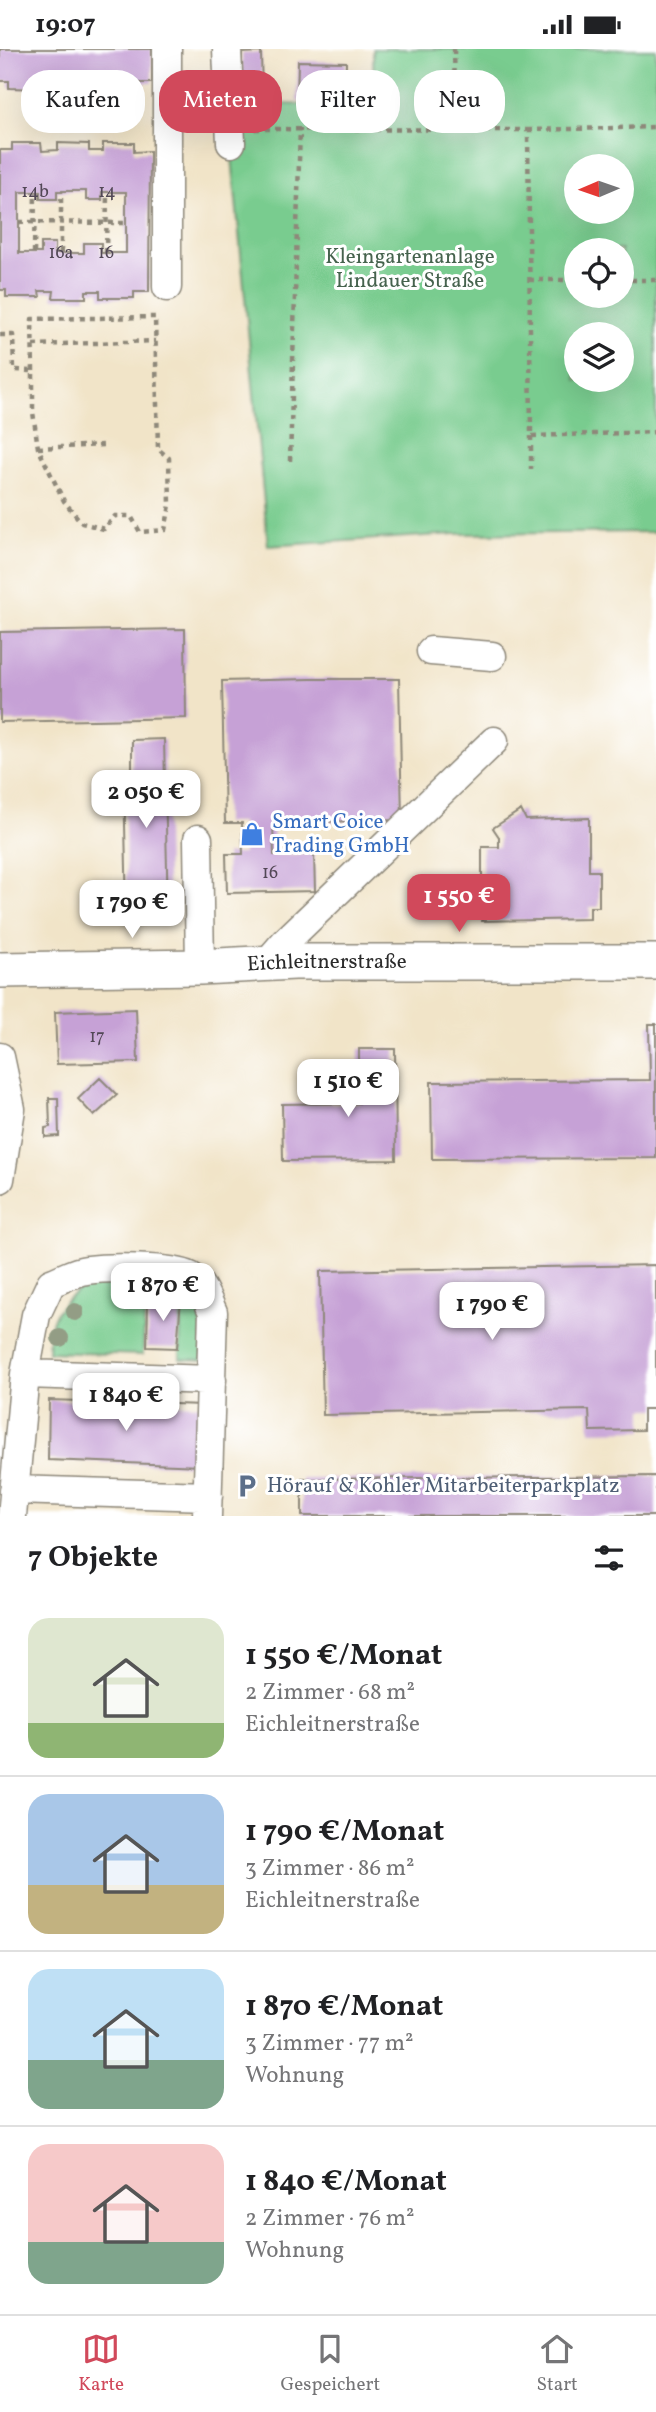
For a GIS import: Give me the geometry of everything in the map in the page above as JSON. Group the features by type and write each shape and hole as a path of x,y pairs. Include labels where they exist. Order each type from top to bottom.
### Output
{"main road":[{"name":"Eichleitnerstraße","path":"0,970 295,963 656,962"}],"street":[{"path":"167,49 167,287"},
{"path":"227,49 230,136"},
{"path":"431,652 492,656"},
{"path":"265,965 285,942 494,741"},
{"path":"198,839 200,967"},
{"path":"0,1057 11,1109 0,1179"},
{"path":"85,1270 170,1270 190,1276 202,1287 213,1312 212,1380 207,1506 13,1503 25,1374 36,1315 51,1283 85,1270"},
{"path":"25,1374 212,1380"}],"path":[{"path":"454,49 455,70"},
{"path":"505,130 656,127"},
{"path":"230,136 296,128"},
{"path":"528,130 531,469"},
{"path":"290,461 300,133"},
{"path":"61,191 61,253"},
{"path":"34,253 35,192"},
{"path":"106,253 107,192"},
{"path":"19,222 126,223"},
{"path":"529,280 564,280"},
{"path":"634,280 656,280"},
{"path":"155,317 158,449 169,458 170,505 165,530 140,532 131,516 115,516 104,529 82,523 64,501 38,448 33,412 33,345 32,319 155,317"},
{"path":"0,335 13,335 14,370 33,371"},
{"path":"33,345 156,341"},
{"path":"531,436 656,432"},
{"path":"38,448 105,445"}],"green space":[{"name":"Kleingartenanlage Lindauer Straße","path":"373,49 656,49 656,532 455,534 268,546 230,133 282,133 282,104 296,104 296,133 400,133 400,70 373,70"},
{"path":"93,1279 174,1282 200,1300 203,1360 180,1359 181,1299 145,1298 143,1355 48,1352 54,1317 65,1302"}],"building":[{"path":"0,49 152,49 152,83 145,83 145,70 21,70 21,88 9,88 9,81 0,81"},
{"path":"261,52 261,70 242,70 242,53"},
{"path":"298,61 346,62 346,70 298,70"},
{"path":"12,143 41,143 42,151 58,150 58,143 89,144 89,151 103,151 103,143 134,143 134,152 150,151 149,292 134,292 134,298 100,298 100,291 86,291 86,298 53,298 54,291 39,291 40,297 6,297 6,290 0,290 0,150 12,150","holes":["57,191 86,191 86,200 102,200 102,192 126,192 126,253 101,253 101,243 84,243 84,253 55,253 55,243 41,243 41,253 19,253 19,192 40,192 40,199 57,199"]},
{"path":"185,629 186,718 0,722 0,632"},
{"path":"399,679 402,820 273,823 274,855 314,854 315,891 227,893 226,854 243,854 242,823 225,823 222,681"},
{"path":"164,739 168,913 127,914 124,779 132,779 132,740"},
{"path":"521,810 526,820 589,818 589,871 599,871 599,907 590,907 590,919 482,921 482,847 499,847 499,837 493,828"},
{"path":"136,1009 138,1062 57,1064 55,1012"},
{"path":"649,1024 656,1024 656,1158 432,1159 431,1082 650,1080"},
{"path":"359,1049 395,1049 396,1160 283,1161 282,1104 359,1103"},
{"path":"100,1078 117,1095 94,1116 78,1099"},
{"path":"49,1098 58,1098 59,1136 45,1137 45,1128 50,1127"},
{"path":"656,1265 656,1409 643,1409 643,1430 590,1431 589,1410 323,1415 320,1271"},
{"path":"181,1299 177,1348 147,1347 148,1301"},
{"path":"49,1400 204,1405 202,1466 48,1460"},
{"path":"656,1476 656,1516 302,1516 302,1479"}],"place":[{"name":"Smart Coice Trading GmbH","path":"252,834"},
{"name":"Hörauf & Kohler Mitarbeiterparkplatz","path":"247,1486"}]}
